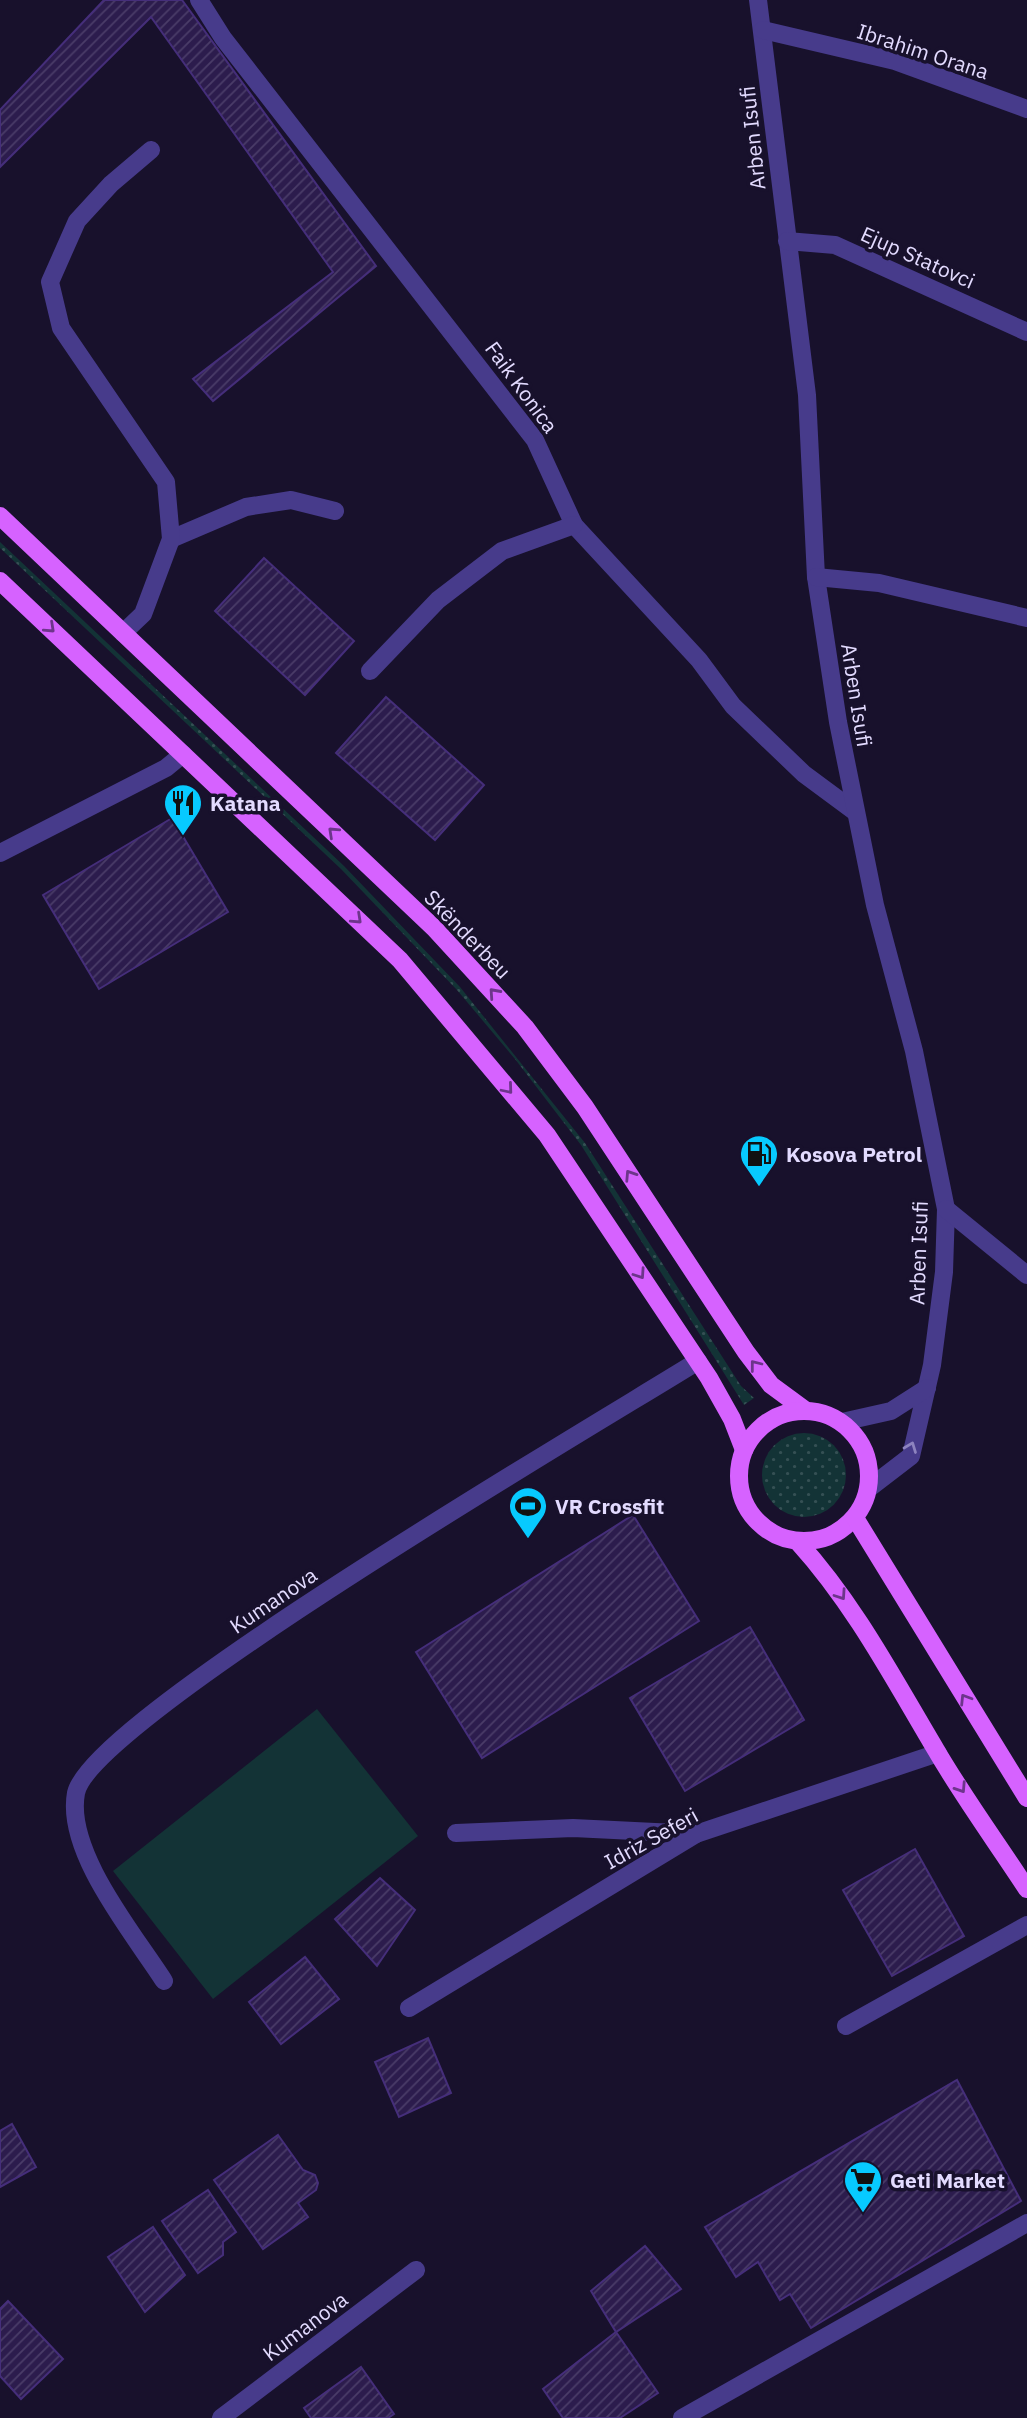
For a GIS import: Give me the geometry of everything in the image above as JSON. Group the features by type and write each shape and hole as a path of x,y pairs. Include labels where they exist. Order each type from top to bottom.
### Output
{"main road":[{"name":"Skënderbeu","path":"0,516 435,928 525,1027 585,1107 746,1352 771,1385 805,1410"},
{"path":"1,582 400,960 547,1135 698,1361 732,1419 744,1450"},
{"path":"798,1542 835,1534 855,1518 868,1489 870,1470 865,1451 856,1435 842,1422 824,1413 805,1410 786,1413 769,1421 754,1433 744,1450 739,1485 743,1502 765,1530 798,1542 830,1577 864,1628 938,1753 1027,1889"},
{"path":"855,1518 1027,1798"}],"street":[{"name":"Faik Konica","path":"199,0 223,38 535,440 574,525 699,660 733,706 804,774 854,811"},
{"name":"Arben Isufi","path":"758,0 764,30 807,395 816,576 854,811 914,1051 946,1209 944,1272 928,1388 911,1456 868,1489"},
{"name":"Ibrahim Orana","path":"764,30 895,61 1027,109"},
{"path":"123,633 143,614 171,539 166,482 61,328 50,282 77,221 111,184 151,150"},
{"name":"Ejup Statovci","path":"787,241 835,245 1027,332"},
{"path":"171,539 246,507 291,500 335,511"},
{"path":"370,671 438,600 502,551 574,525"},
{"path":"816,576 879,583 1027,618"},
{"path":"0,853 166,768 183,754"},
{"path":"946,1209 1027,1275"},
{"name":"Kumanova","path":"164,1981 91,1867 76,1820 76,1793 86,1772 150,1715 294,1611 698,1361"},
{"path":"842,1422 891,1411 928,1388"},
{"name":"Idriz Seferi","path":"409,2008 696,1834 938,1753"},
{"path":"456,1833 573,1828 696,1834"},
{"path":"846,2026 1027,1925"},
{"path":"682,2418 1027,2223"},
{"name":"Kumanova","path":"221,2418 416,2270"}],"green space":[{"path":"0,542 344,866 460,987 585,1143 741,1386 754,1398 744,1405 581,1145 515,1059 457,990 341,869 0,548"},
{"path":"796,1433 812,1433 828,1440 839,1451 846,1467 843,1491 834,1505 812,1517 796,1517 780,1510 769,1499 762,1483 762,1467 769,1451 780,1440"},
{"path":"317,1709 418,1836 213,1999 113,1871"}],"building":[{"path":"104,0 182,0 376,266 213,401 193,379 333,272 151,17 0,167 0,110"},
{"path":"264,558 354,641 305,695 215,611"},
{"path":"386,697 484,785 435,840 336,753"},
{"path":"172,818 228,912 99,989 43,895"},
{"path":"633,1515 699,1621 482,1758 416,1652"},
{"path":"750,1627 804,1720 685,1791 630,1698"},
{"path":"915,1849 964,1936 892,1976 843,1890"},
{"path":"380,1878 415,1910 377,1966 335,1919"},
{"path":"305,1957 339,1999 281,2044 249,2002"},
{"path":"428,2038 451,2093 399,2117 375,2062"},
{"name":"Geti Market","path":"957,2080 1021,2201 811,2328 790,2294 780,2300 758,2262 736,2277 705,2227"},
{"path":"12,2124 36,2167 0,2187 0,2131"},
{"path":"278,2135 303,2170 315,2175 318,2183 316,2190 298,2203 308,2217 263,2249 214,2180"},
{"path":"208,2190 236,2232 223,2242 223,2255 198,2273 162,2221"},
{"path":"153,2227 185,2275 145,2312 108,2257"},
{"path":"645,2246 681,2289 616,2332 591,2291"},
{"path":"8,2301 63,2359 21,2399 0,2376 0,2309"},
{"path":"616,2332 658,2393 620,2418 563,2418 543,2389"},
{"path":"361,2367 394,2414 388,2418 311,2418 304,2408"}],"place":[{"name":"Katana","path":"183,837"},
{"name":"Kosova Petrol","path":"759,1188"},
{"name":"VR Crossfit","path":"528,1540"},
{"name":"Geti Market","path":"863,2214"}]}
